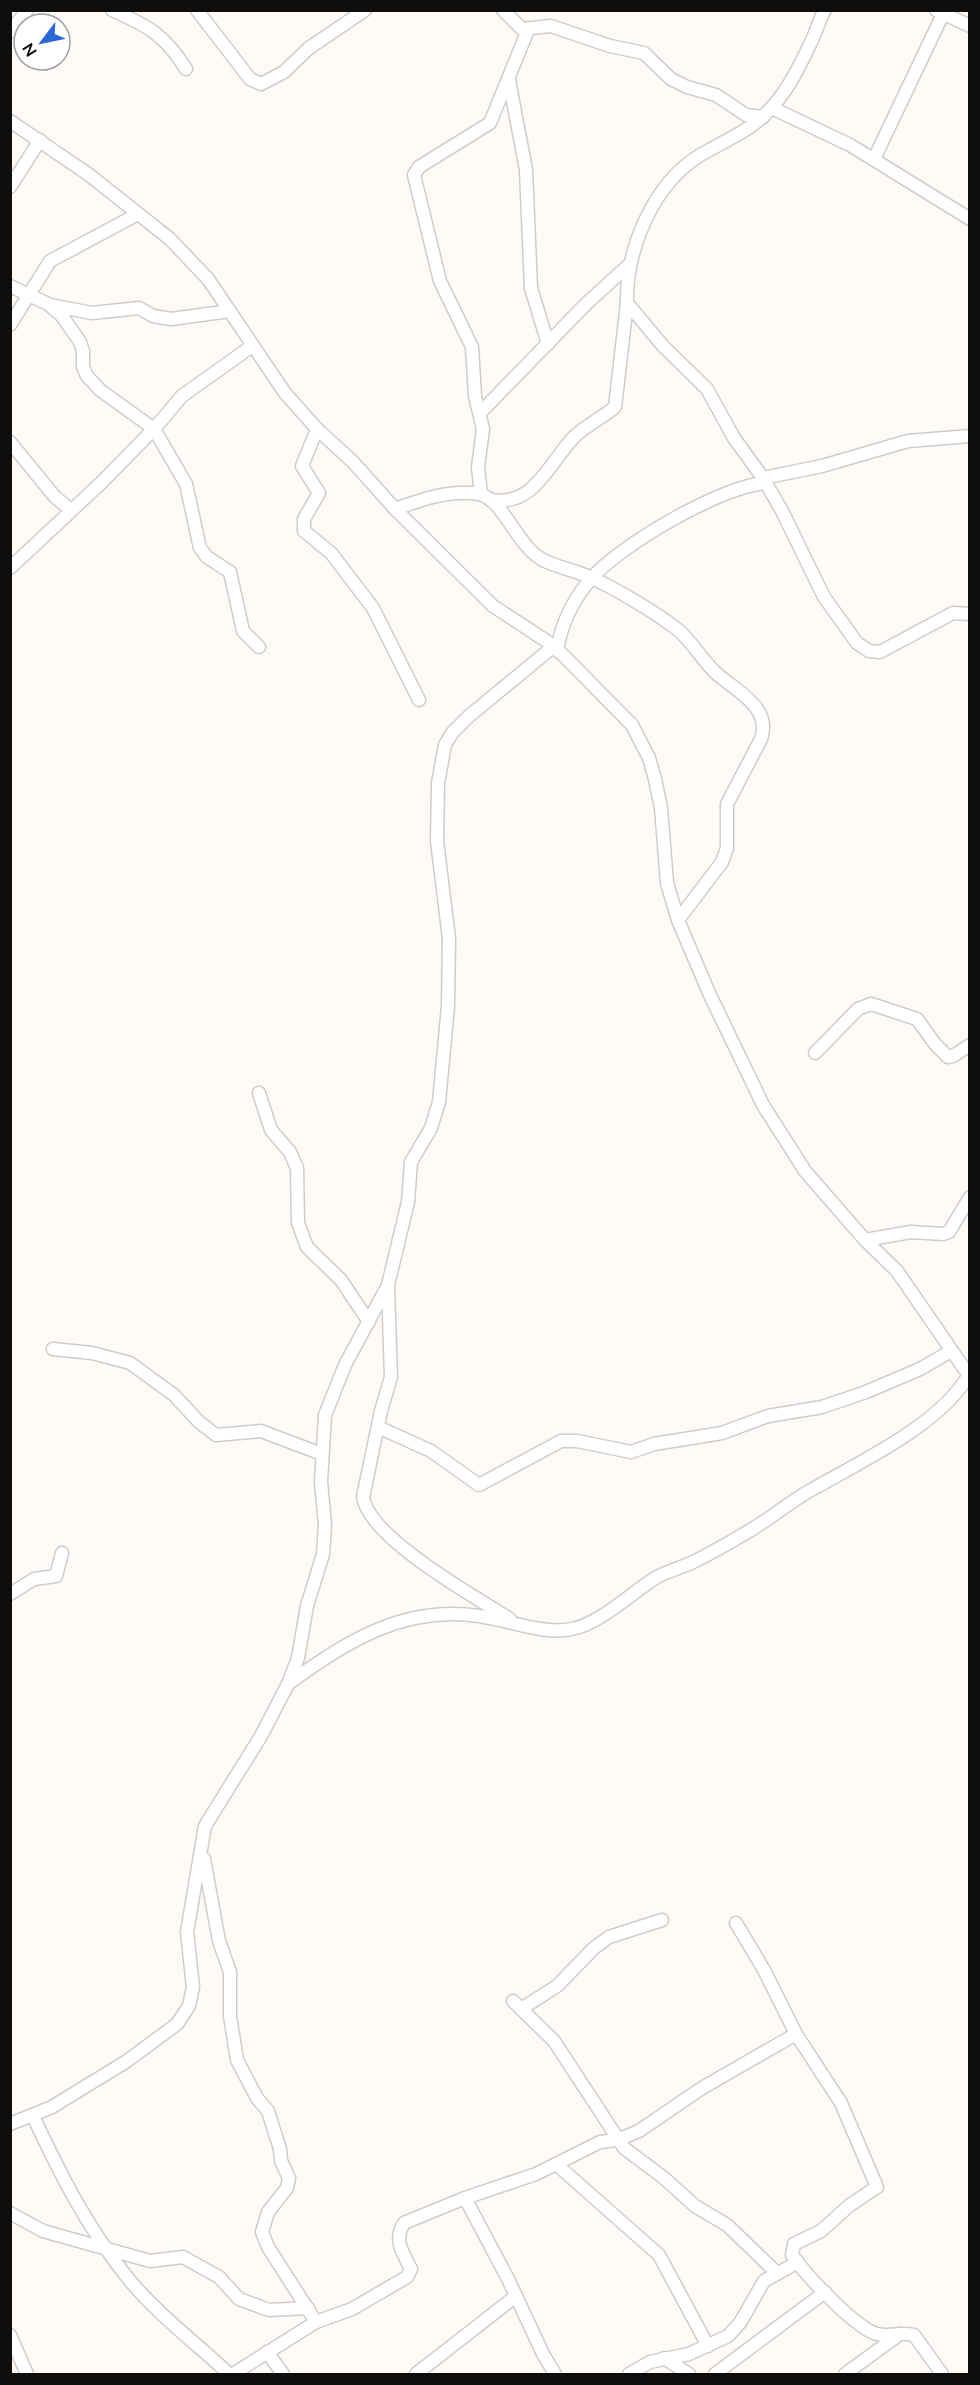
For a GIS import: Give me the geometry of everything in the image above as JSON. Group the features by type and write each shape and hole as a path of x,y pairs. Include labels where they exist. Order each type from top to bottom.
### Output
{"street":[{"path":"10,32 27,10"},
{"path":"112,10 156,31 168,42 186,69"},
{"path":"197,10 250,79 261,84 284,72 309,48 365,10"},
{"path":"504,10 517,25 528,30 551,26 610,46 644,53 671,79 687,87 716,96 746,115 763,117"},
{"path":"395,509 440,496 512,500 526,493 562,454 572,439 615,407 631,263 640,232 668,184 700,156 742,135 772,108 789,86 825,10"},
{"path":"874,159 939,12 969,26"},
{"path":"528,30 490,123 419,167 414,176 440,281 472,347 475,396 484,441 478,467 486,497 535,556 592,578 679,630 714,671 757,709 765,723 760,740 727,804 727,848 722,862 678,920"},
{"path":"508,80 526,170 531,288 548,344"},
{"path":"772,108 797,117 874,159 969,219"},
{"path":"10,121 40,140 170,239 208,279 285,393 317,429 353,462 395,509 493,606 556,648 632,725 649,758 662,808 667,883 678,920 709,993 762,1105 804,1171 897,1271 969,1375 953,1394 918,1427 808,1492 755,1528 693,1562 659,1576 590,1622 574,1629 555,1631 445,1612 412,1616 370,1633 312,1666 288,1684"},
{"path":"10,187 40,140"},
{"path":"10,326 28,294 53,259 138,214"},
{"path":"480,413 631,263"},
{"path":"10,286 48,304 92,313 139,308 153,316 171,319 230,311"},
{"path":"627,303 663,346 707,389 734,438 765,481 824,597 856,643 869,651 891,648 953,613 969,614"},
{"path":"48,304 70,326 80,342 83,351 82,367 87,376 100,390 154,429 186,484 200,548 232,577 243,631 259,647"},
{"path":"10,568 154,429 171,407 190,389 252,346"},
{"path":"317,429 303,458 302,466 319,493 304,519 304,531 331,553 373,608 419,700"},
{"path":"10,2124 52,2107 127,2061 169,2031 183,2017 193,1987 187,1932 205,1826 210,1814 261,1736 288,1684 298,1658 307,1606 323,1554 322,1454 325,1415 331,1395 388,1285 408,1202 411,1162 434,1122 440,1095 441,1057 448,1006 449,938 437,833 438,783 445,745 452,733 468,717 556,648 575,599 592,578 663,524 750,484 908,441 969,436"},
{"path":"10,442 55,497 71,510"},
{"path":"815,1053 858,1009 872,1004 917,1018 935,1044 948,1057 969,1045"},
{"path":"259,1093 271,1130 291,1152 297,1168 298,1223 307,1247 341,1280 369,1322"},
{"path":"866,1240 911,1232 943,1234 950,1232 969,1197"},
{"path":"388,1285 391,1377 363,1497 365,1509 372,1519 432,1569 516,1623"},
{"path":"53,1349 92,1353 130,1363 174,1395 199,1422 216,1435 261,1431 322,1454"},
{"path":"378,1427 431,1451 480,1485 561,1441 577,1441 631,1452 654,1444 722,1433 768,1416 822,1407 866,1392 920,1369 951,1351"},
{"path":"10,1594 34,1579 56,1576 62,1553"},
{"path":"202,1848 219,1941 230,1972 231,2016 237,2060 257,2098 268,2111 280,2149 281,2161 289,2178 287,2188 268,2212 262,2232 268,2247 316,2322"},
{"path":"662,1920 609,1937 594,1948 557,1986 517,2005 567,2059 617,2140 695,2206 727,2225 777,2273"},
{"path":"736,1923 764,1970 796,2034 841,2103 877,2187 850,2205 821,2231 794,2244 791,2252 848,2315 867,2329 881,2334 914,2335 942,2374"},
{"path":"33,2116 70,2196 133,2285 231,2374 316,2322 352,2308 407,2277 411,2268 398,2243 398,2232 404,2223 465,2198 536,2174 600,2142 617,2140 639,2131 702,2088 796,2034"},
{"path":"556,2164 659,2255 708,2346"},
{"path":"465,2198 516,2296 539,2348 555,2374"},
{"path":"10,2212 43,2231 150,2261 183,2257 219,2277 239,2299 269,2310 308,2308"},
{"path":"630,2374 640,2366 664,2358 689,2354 708,2346 736,2328 764,2281 798,2262"},
{"path":"715,2374 825,2292"},
{"path":"416,2374 516,2296"},
{"path":"845,2374 900,2333"},
{"path":"10,2335 27,2374"},
{"path":"267,2352 283,2374"},
{"path":"664,2358 689,2374"}]}
